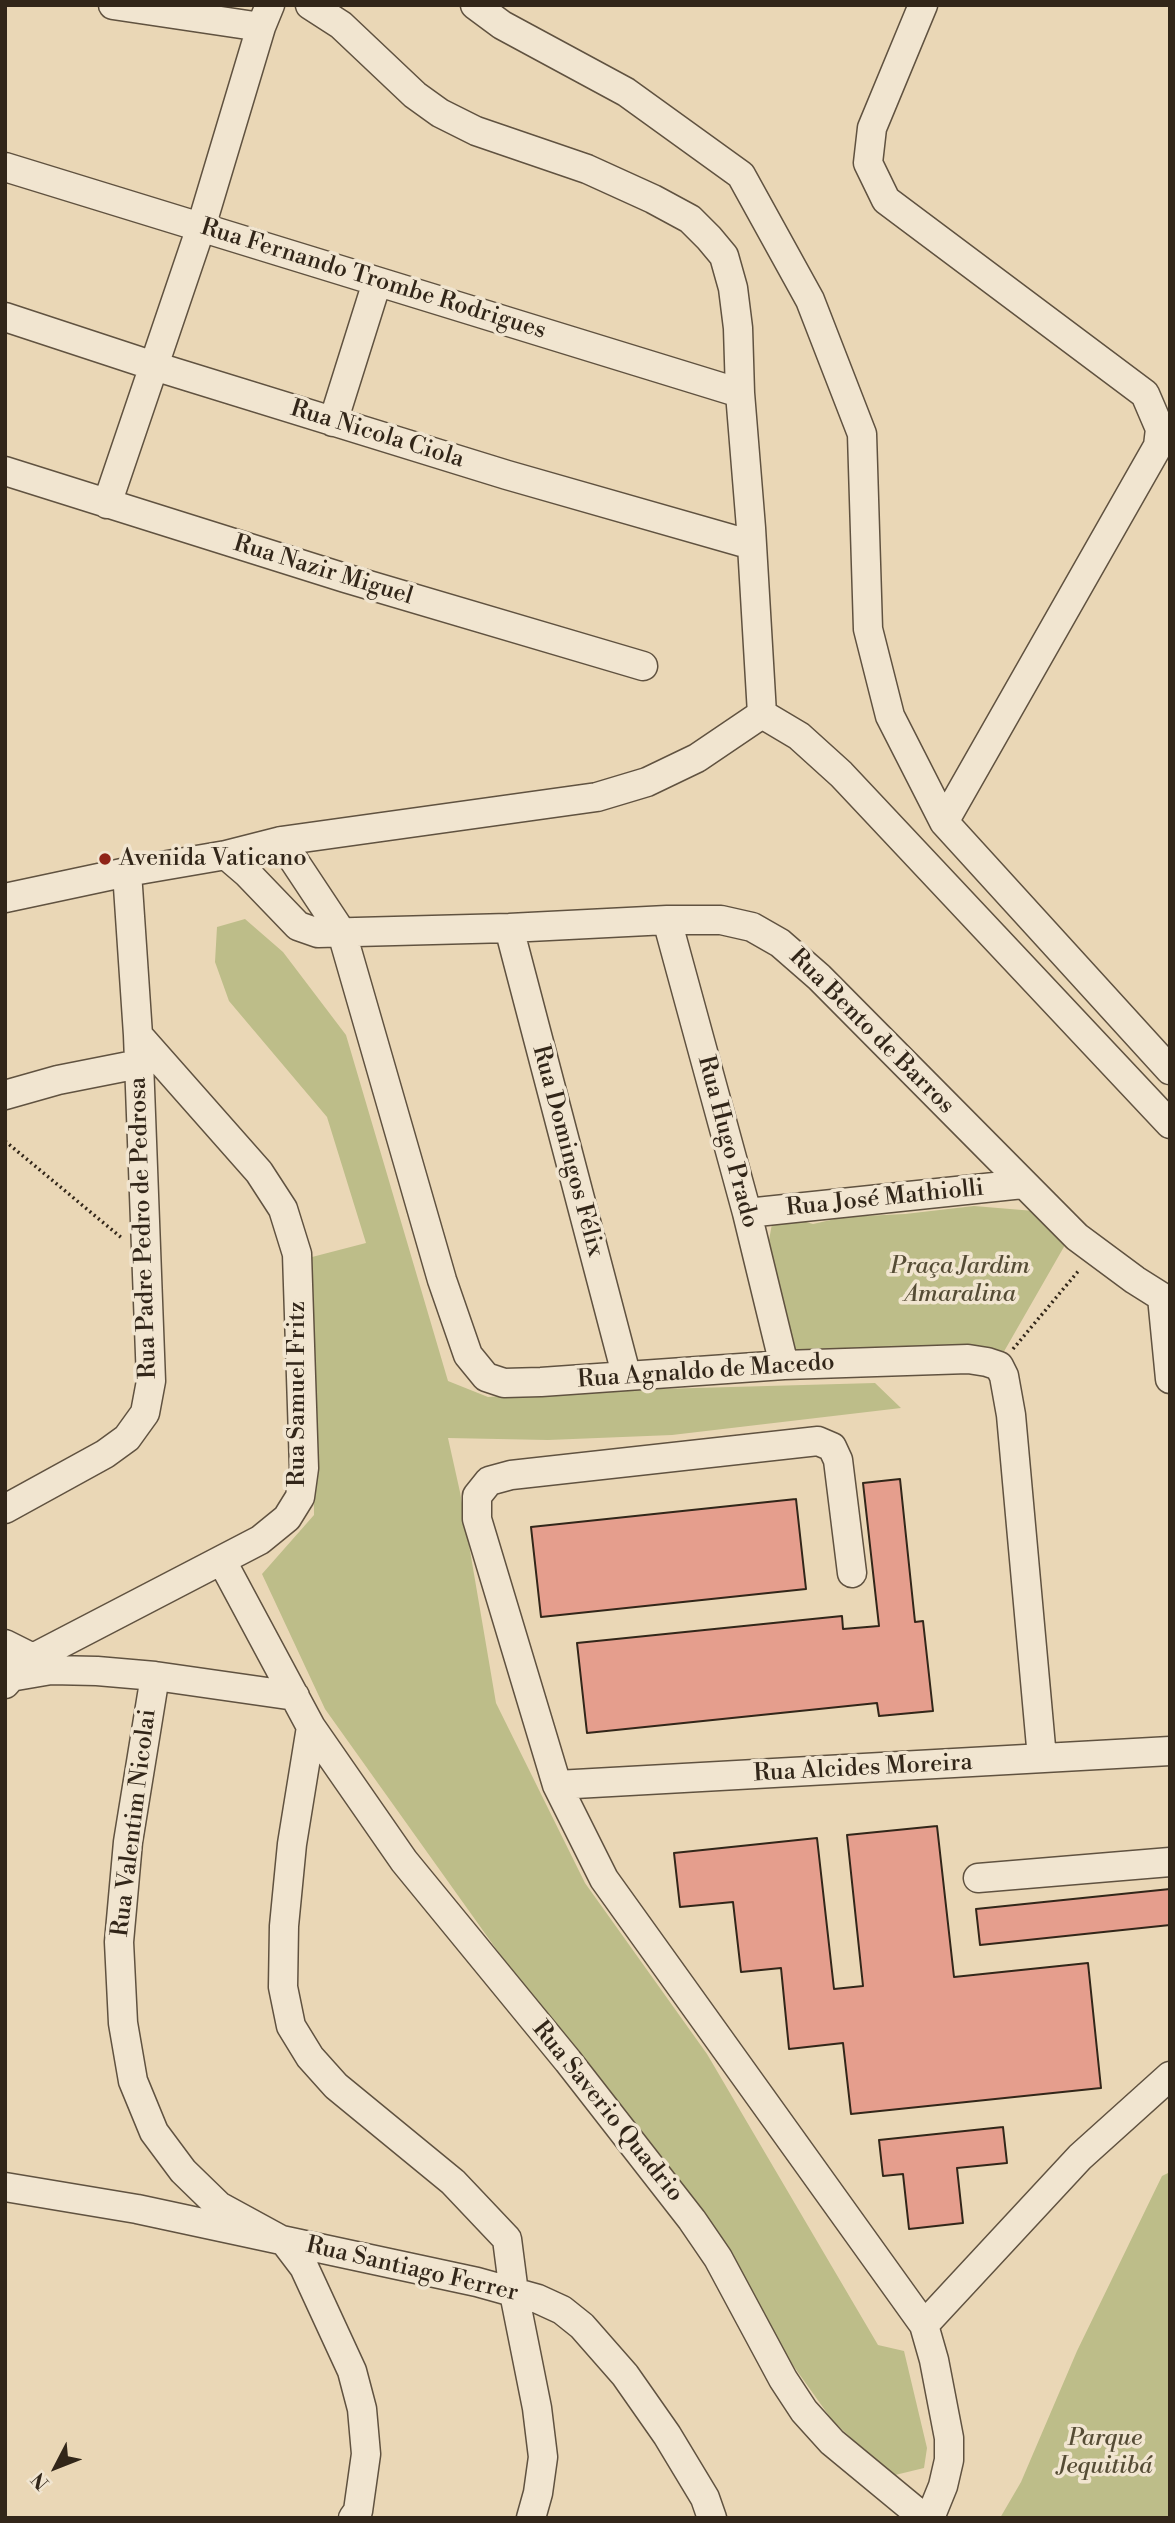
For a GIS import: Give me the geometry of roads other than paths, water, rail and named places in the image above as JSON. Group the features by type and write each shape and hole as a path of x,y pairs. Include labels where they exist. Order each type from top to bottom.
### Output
{"street":[{"path":"107,504 201,227 265,16 113,5"},
{"path":"310,5 341,25 415,95 440,113 476,131 587,169 690,219 724,256 733,288 738,328 762,714"},
{"path":"475,5 502,24 626,92 741,175 810,300 862,434 868,629 890,716 943,822 1170,1070"},
{"path":"923,5 872,128 868,163 886,200 1145,394 1160,429 1158,446 943,822"},
{"name":"Rua Fernando Trombe Rodrigues","path":"5,167 740,393"},
{"path":"333,422 377,282"},
{"name":"Rua Nicola Ciola","path":"5,317 333,422 752,545"},
{"name":"Rua Nazir Miguel","path":"5,471 345,578 643,666"},
{"path":"5,898 281,842 597,797 648,782 697,758 762,714"},
{"path":"762,714 799,736 841,774 1170,1124"},
{"path":"281,842 342,933"},
{"name":"Rua Bento de Barros","path":"226,855 298,926 318,933 509,928 667,920 721,920 752,927 780,943 845,1004 1023,1184 1095,1251 1166,1298"},
{"name":"Rua Padre Pedro de Pedrosa","path":"5,1509 105,1454 127,1438 145,1413 151,1381 138,1035 127,872"},
{"name":"Rua Hugo Prado","path":"667,920 747,1213 784,1365"},
{"name":"Rua Domingos Félix","path":"509,928 626,1374"},
{"name":"Rua Agnaldo de Macedo","path":"342,933 431,1246 468,1355 486,1377 504,1383 541,1382 784,1365 968,1359 999,1366 1004,1376 1011,1415 1042,1758"},
{"name":"Rua Samuel Fritz","path":"8,1680 33,1658 260,1541 287,1518 300,1497 304,1468 297,1254 283,1209 259,1172 138,1035"},
{"path":"5,1095 58,1080 139,1064"},
{"name":"Rua José Mathiolli","path":"747,1213 1023,1184"},
{"path":"1166,1298 1170,1379"},
{"path":"852,1573 838,1460 832,1447 818,1441 511,1475 489,1481 477,1496 477,1519 556,1785 604,1879 924,2325 934,2360 949,2438 949,2460 943,2486 930,2518"},
{"name":"Rua Saverio Quadrio","path":"222,1561 311,1727 404,1861 584,2081 692,2220 718,2258 783,2379 804,2411 832,2442 924,2518"},
{"path":"5,1644 33,1658"},
{"path":"8,1680 51,1670 155,1676 295,1696"},
{"name":"Rua Valentim Nicolai","path":"155,1676 128,1842 119,1942 123,2023 133,2081 154,2132 183,2171 219,2206 285,2242 304,2267 352,2371 362,2409 366,2454 356,2515"},
{"path":"311,1727 292,1844 284,1926 283,1987 291,2026 310,2057 336,2086 453,2182 507,2239 543,2457 531,2518"},
{"name":"Rua Alcides Moreira","path":"556,1785 1170,1751"},
{"path":"978,1878 1170,1861"},
{"path":"924,2325 1080,2157 1170,2076"},
{"name":"Rua Santiago Ferrer","path":"5,2187 137,2209 477,2282 538,2299 562,2309 582,2326 625,2375 667,2435 705,2498 712,2518"}],"place":[{"name":"Avenida Vaticano","path":"105,859"}],"park label":[{"name":"Praça Jardim Amaralina","path":"960,1281"},
{"name":"Parque Jequitibá","path":"1105,2453"}]}
